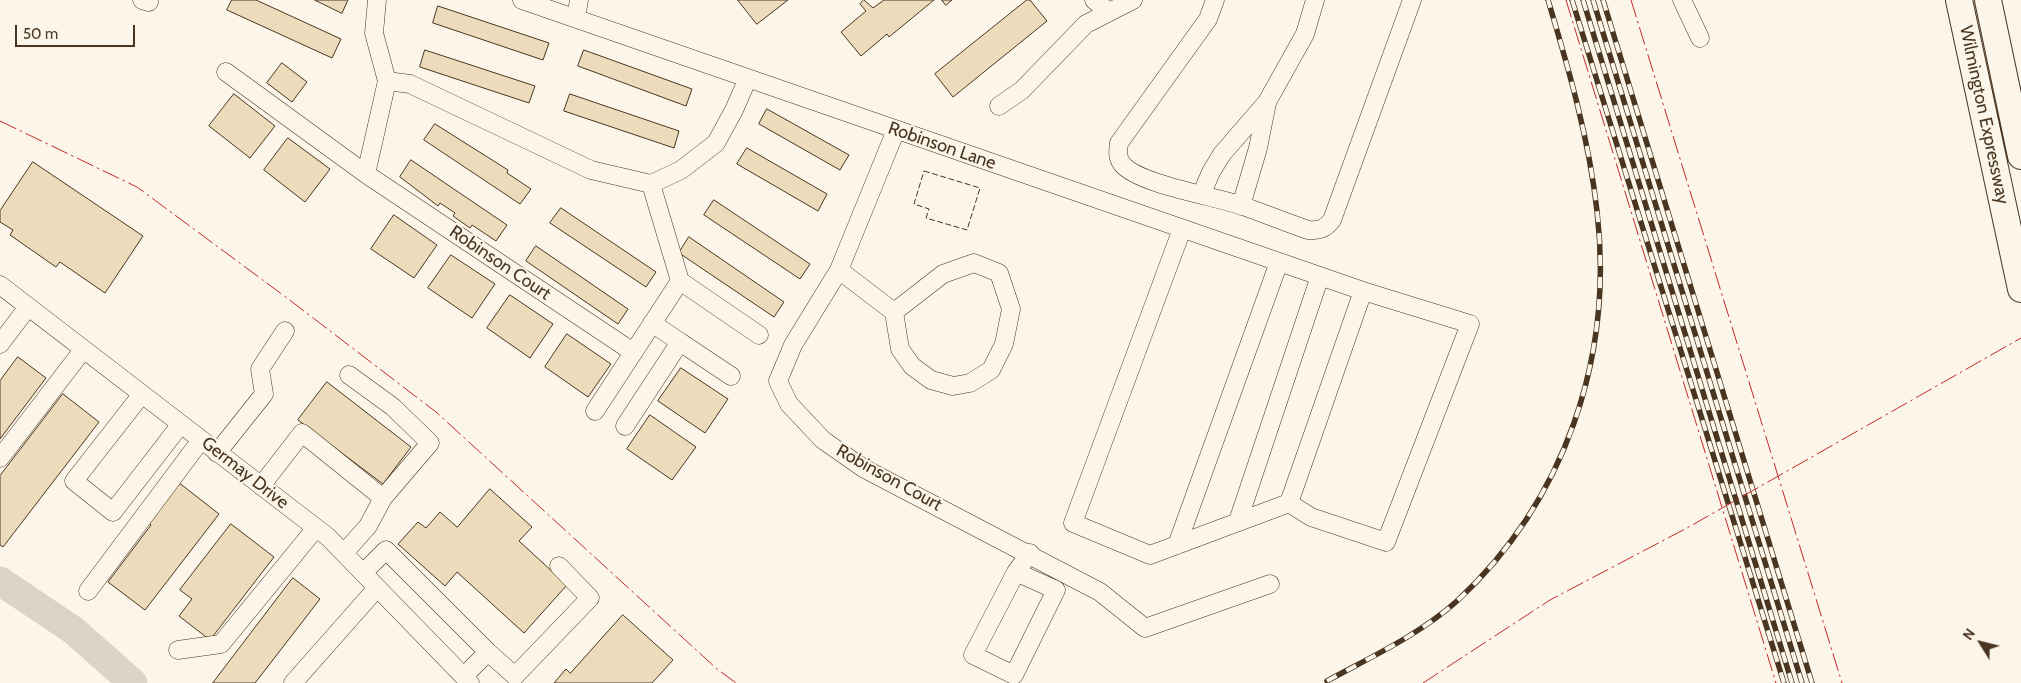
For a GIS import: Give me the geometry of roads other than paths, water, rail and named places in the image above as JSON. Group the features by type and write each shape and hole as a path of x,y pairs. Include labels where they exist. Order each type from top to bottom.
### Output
{"highway":[{"name":"Wilmington Expressway","path":"1959,0 2021,289"},
{"name":"Wilmington Expressway","path":"1988,0 2021,156"}],"street":[{"path":"366,174 387,81 374,33 377,0"},
{"name":"Robinson Lane","path":"522,0 1363,291 1470,324 1386,542 1311,517 1289,503"},
{"path":"576,18 579,0"},
{"path":"1094,0 1108,12"},
{"path":"1000,106 1022,90 1086,24 1133,0"},
{"path":"1216,0 1208,19 1119,142 1117,155 1123,165 1139,176 1166,186 1202,193 1308,230 1317,231 1327,227 1332,220 1412,0"},
{"path":"1202,193 1211,172 1222,154 1267,102 1305,34 1315,0"},
{"path":"1682,0 1700,38"},
{"name":"Robinson Court","path":"226,72 366,174 634,352"},
{"path":"387,81 410,84 591,170 650,184 681,170 716,143 734,110 748,78"},
{"path":"1241,206 1258,148 1267,102"},
{"name":"Robinson Court","path":"896,130 839,270 793,345 778,381 789,404 823,440 863,468 1030,553 1100,592 1145,628 1270,584"},
{"path":"650,184 680,281 759,335"},
{"path":"1182,229 1073,523 1150,555 1289,503 1363,291"},
{"path":"1177,545 1279,262"},
{"path":"839,270 894,312 900,349 912,366 931,380 953,386 970,383 991,370 1004,344 1011,309 999,273 974,263 943,274 894,312"},
{"path":"1238,521 1320,276"},
{"path":"595,411 680,281"},
{"name":"Germay Drive","path":"0,285 316,528 344,553 467,680"},
{"path":"0,344 28,307"},
{"path":"652,323 731,376"},
{"path":"218,452 264,394 260,369 286,331"},
{"path":"625,426 680,342"},
{"path":"0,458 84,350"},
{"path":"344,553 368,526 383,498 430,442 393,407 349,375"},
{"path":"142,394 74,481 113,512 181,424"},
{"path":"261,486 302,433 383,498"},
{"path":"88,591 201,440"},
{"path":"178,650 221,644 316,528"},
{"path":"363,573 386,550 488,652 515,676 590,598 559,566"},
{"path":"1016,572 1056,590 1014,675 972,656 1016,572 1030,553"},
{"path":"293,683 377,588"},
{"path":"467,680 488,652"}],"waterway":[{"path":"0,581 73,630 133,683"}],"railway":[{"path":"1327,681 1411,635 1427,624 1457,601 1495,562 1527,518 1553,472 1574,423 1589,372 1597,319 1600,266 1597,211 1584,131 1548,0"},
{"path":"1572,0 1784,683"},
{"path":"1583,0 1792,683"},
{"path":"1593,0 1802,683"},
{"path":"1603,0 1812,683"}]}
